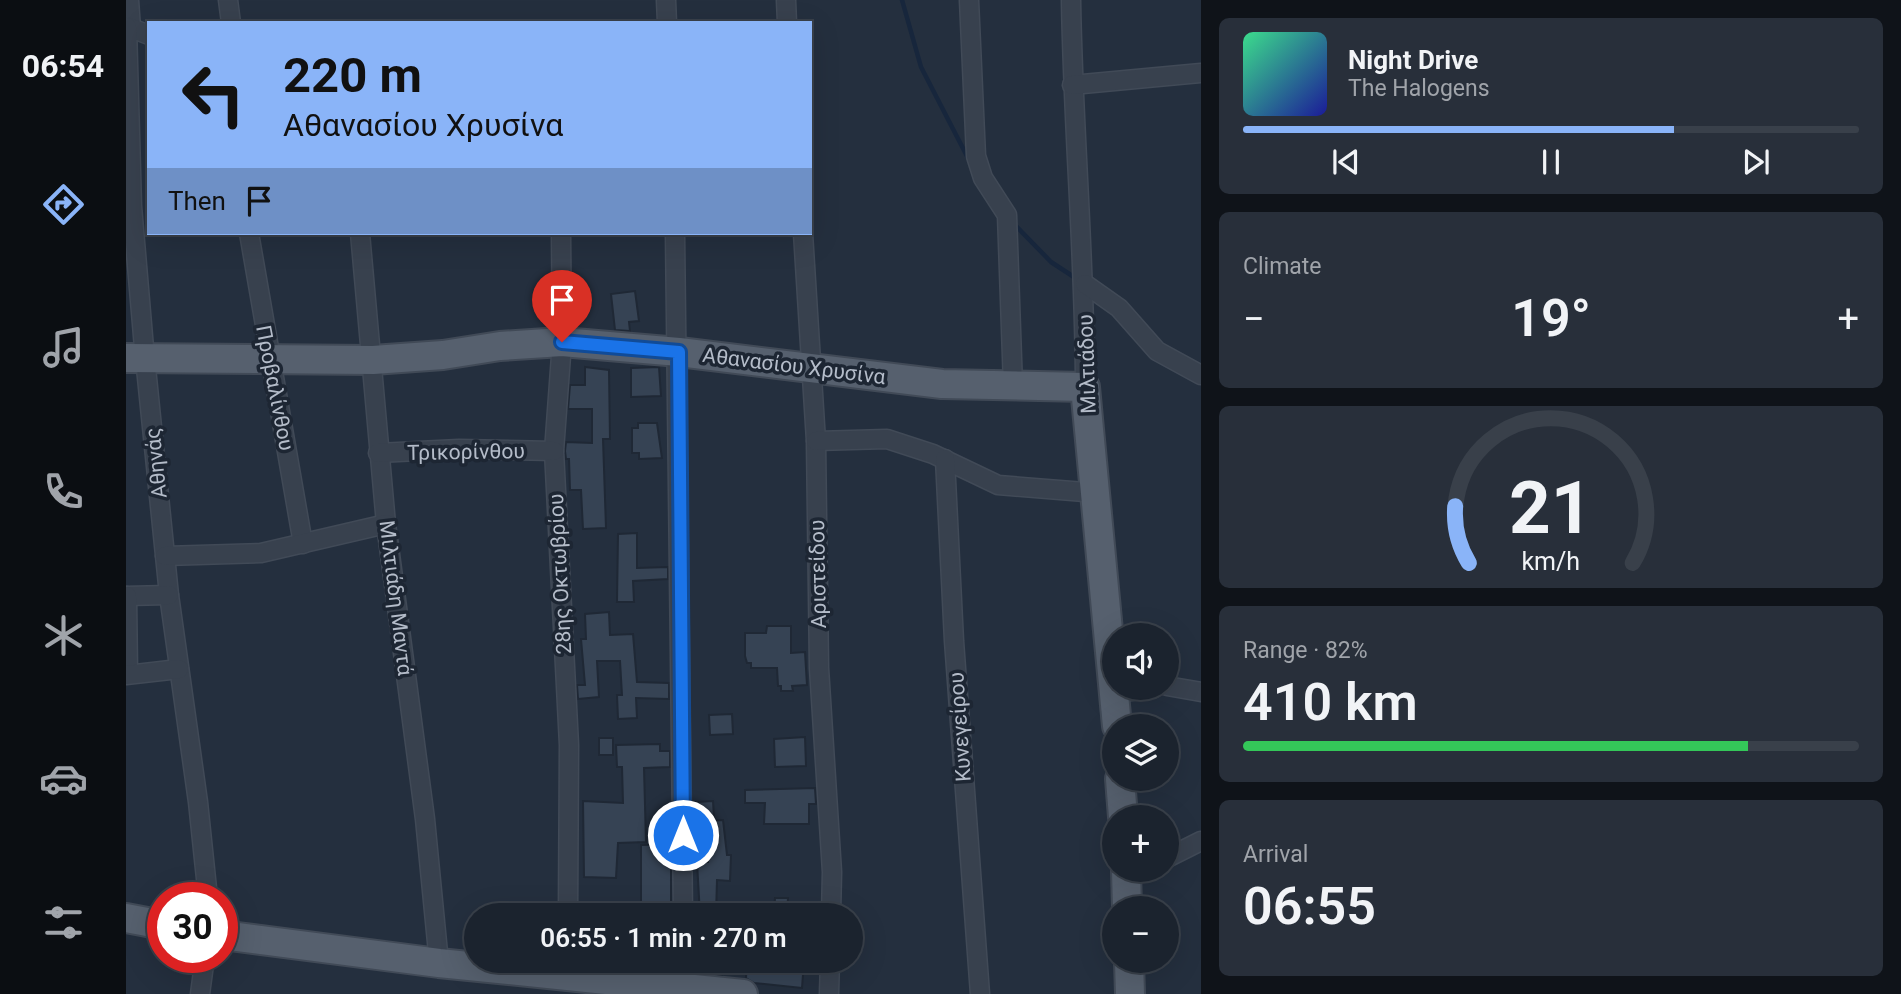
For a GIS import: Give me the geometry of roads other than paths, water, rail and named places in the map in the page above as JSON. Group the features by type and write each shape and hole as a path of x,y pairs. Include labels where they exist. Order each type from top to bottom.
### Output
{"main road":[{"name":"Αθανασίου Χρυσίνα","path":"135,358 373,360 562,342 679,352 942,384 1085,387"},
{"name":"Μιλτιάδου","path":"1085,387 1109,623"},
{"path":"126,918 147,922"},
{"path":"238,937 464,964"},
{"path":"664,973 684,974 743,994"},
{"path":"1129,973 1130,994"}],"street":[{"name":"Αθηνάς","path":"129,0 135,358 165,556 206,882"},
{"path":"228,0 231,21"},
{"path":"666,0 667,21"},
{"path":"786,0 787,21"},
{"path":"969,0 975,148 983,178 1007,215 1013,386"},
{"name":"Μιλτιάδου","path":"1071,0 1072,85 1085,284 1085,387"},
{"path":"128,27 147,34"},
{"path":"1072,85 1201,73"},
{"name":"Προβαλίνθου","path":"249,235 303,544"},
{"name":"Μιλτιάδη Μαντά","path":"360,235 373,360 378,453 425,819 439,963"},
{"name":"28ης Οκτωβρίου","path":"561,235 562,342 555,451 569,745 568,903"},
{"path":"675,235 679,352 683,903"},
{"name":"Αριστείδου","path":"803,235 816,441 820,668 832,872 831,903"},
{"path":"1085,284 1119,308 1157,352 1201,375"},
{"path":"816,441 887,439 945,459 998,485 1097,493"},
{"name":"Τρικορίνθου","path":"378,453 555,451"},
{"name":"Κυνεγείρου","path":"945,459 954,641 980,994"},
{"path":"165,556 261,553 386,524"},
{"path":"169,594 127,596 127,674 178,668"},
{"path":"1179,688 1201,692"},
{"path":"1179,852 1201,841"},
{"path":"200,994 203,973"},
{"path":"829,994 830,973"}],"waterway":[{"path":"902,0 921,67 969,160"},
{"path":"1017,227 1051,262 1077,279"}]}
